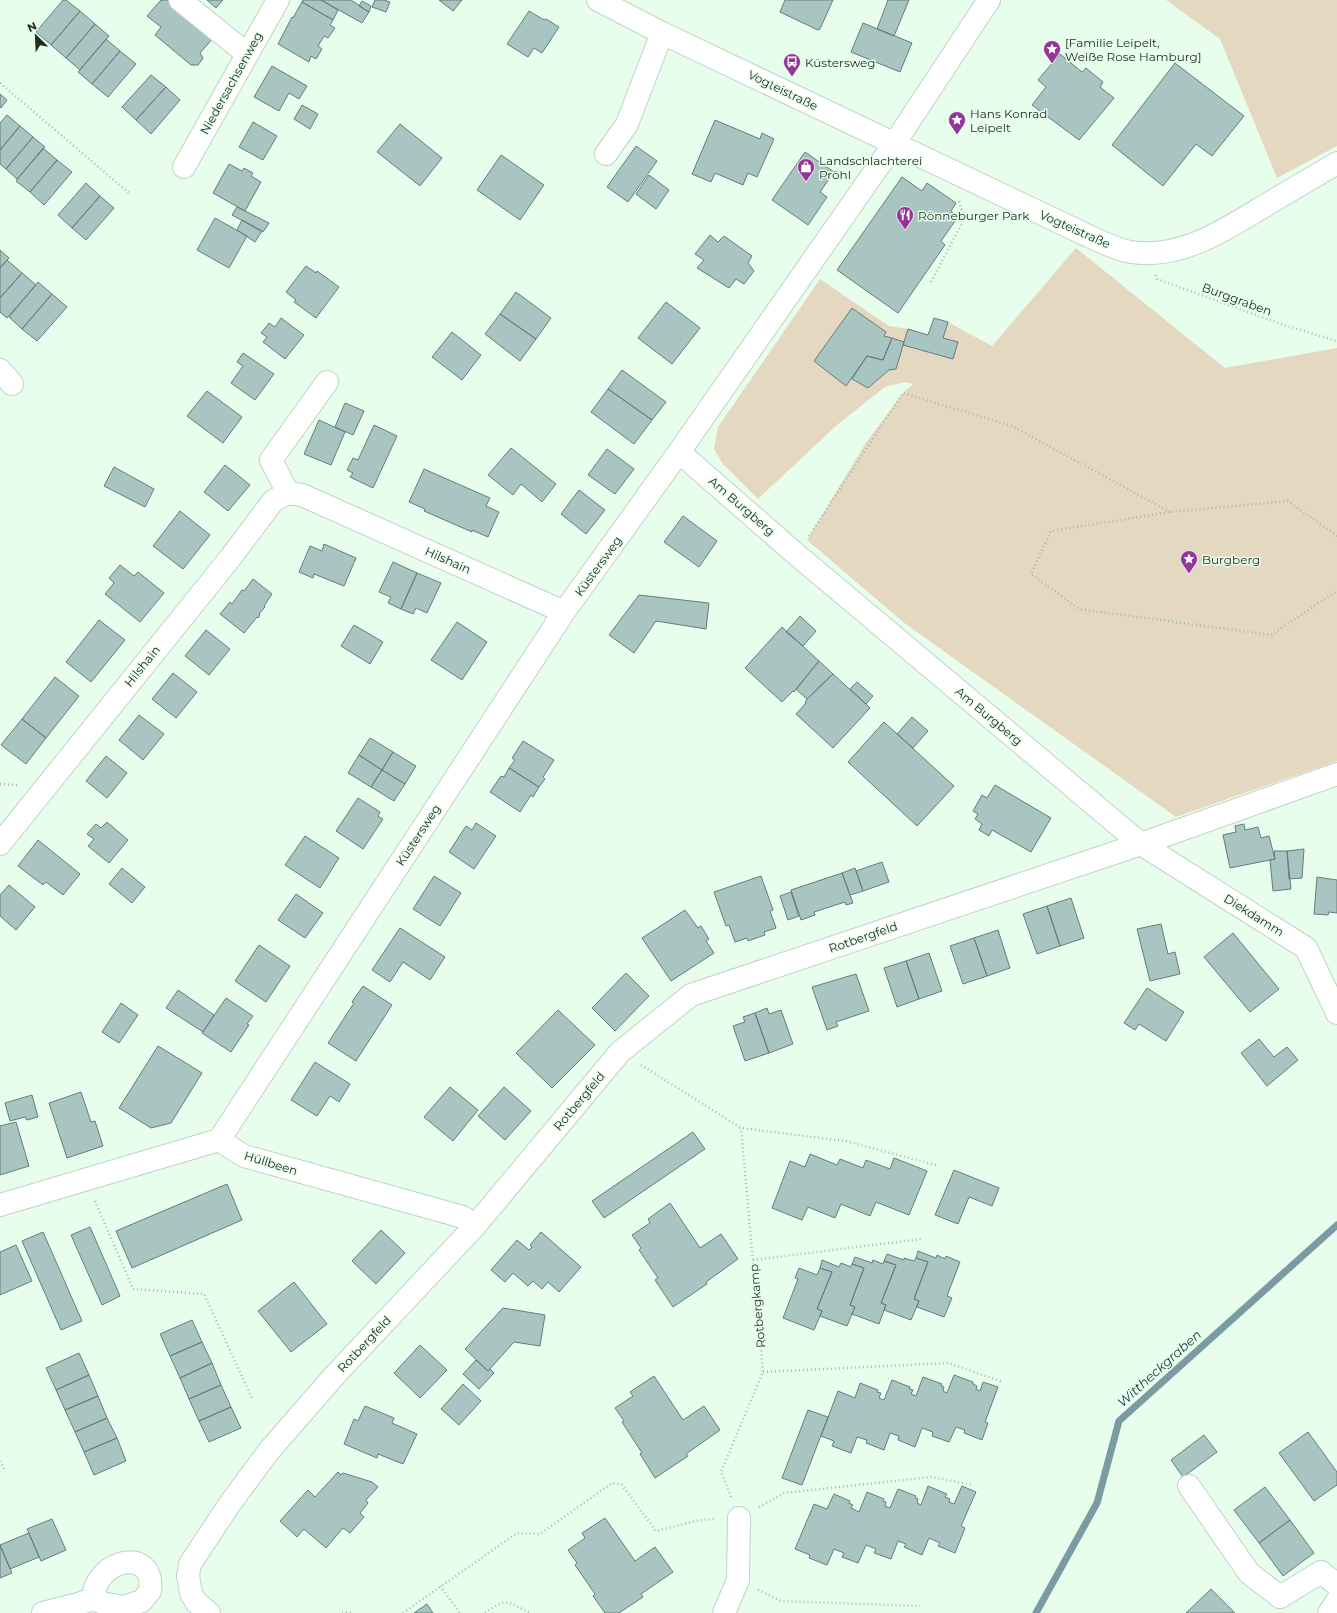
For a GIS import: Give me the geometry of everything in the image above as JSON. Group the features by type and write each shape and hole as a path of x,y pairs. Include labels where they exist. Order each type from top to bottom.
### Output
{"street":[{"path":"180,0 247,54"},
{"name":"Niedersachsenweg","path":"184,167 278,0"},
{"name":"Vogteistraße","path":"598,0 662,33 1085,235 1130,252 1152,253 1189,246 1217,234 1337,162"},
{"name":"Küstersweg","path":"219,1140 564,612 679,452 894,144 989,0"},
{"path":"606,154 627,124 662,33"},
{"path":"288,493 271,460 327,382"},
{"name":"Am Burgberg","path":"679,452 797,554 1141,844"},
{"name":"Hilshain","path":"0,844 231,557 273,502 288,493 302,495 564,612"},
{"path":"1141,844 1337,774"},
{"name":"Diekdamm","path":"1141,844 1306,948 1337,1013"},
{"name":"Rotbergfeld","path":"209,1613 196,1602 189,1588 188,1571 194,1557 229,1505 268,1452 335,1375 474,1226 620,1052 691,995 1141,844"},
{"path":"0,1205 219,1140"},
{"name":"Hüllbeen","path":"219,1140 244,1156 462,1217 474,1226"},
{"path":"1188,1486 1249,1573 1280,1597 1321,1572 1337,1585"},
{"path":"724,1613 738,1580 740,1518"},
{"path":"43,1613 93,1599"},
{"path":"1329,1613 1337,1601"}],"path":[{"path":"0,83 129,193"},
{"path":"932,282 961,225 964,215 962,207 956,197"},
{"name":"Burggraben","path":"1152,253 1157,279 1281,324 1337,341"},
{"path":"797,554 903,393 1012,426 1170,512"},
{"path":"1337,536 1288,501 1170,512 1051,531 1031,574 1079,609 1271,635 1337,590"},
{"path":"620,1052 741,1128 845,1141 936,1165"},
{"name":"Rotbergkamp","path":"740,1518 721,1472 763,1372 741,1128"},
{"path":"85,1179 133,1289 204,1294 253,1400"},
{"path":"753,1260 921,1239"},
{"path":"763,1372 948,1363 1003,1382"},
{"path":"0,1461 4,1469"},
{"path":"403,1613 517,1533 540,1534 612,1483 622,1485 656,1531 700,1520 740,1518 784,1493 931,1476 973,1486"},
{"path":"738,1580 781,1601 920,1606"},
{"path":"440,1586 460,1613"},
{"path":"485,1613 501,1602 508,1602 530,1613"},
{"path":"342,1613 352,1613"}],"shaded area":[{"path":"1166,0 1337,0 1337,146 1277,178 1220,39"},
{"path":"1076,248 1225,368 1337,348 1337,761 1176,817 903,622 807,540 865,444 903,393 913,384 905,382 885,387 837,425 758,499 722,463 714,449 718,427 820,279 889,326 908,329 928,335 934,318 948,322 992,346"}],"building":[{"path":"63,0 66,0 80,11 51,45 36,32"},
{"path":"161,0 169,0 214,37 200,53 203,58 198,65 191,65 155,35 161,27 147,16"},
{"path":"207,0 223,0 216,8"},
{"path":"303,0 321,0 338,10 333,20 302,2"},
{"path":"321,0 351,0 369,12 362,23"},
{"path":"375,0 390,2 386,12 372,7"},
{"path":"439,0 462,0 453,11"},
{"path":"785,0 833,0 820,29 818,30 780,12"},
{"path":"888,0 909,0 894,36 877,29"},
{"path":"362,1 371,6 369,12 359,6"},
{"path":"302,2 333,20 330,25 335,28 328,38 324,36 318,46 322,49 316,59 311,56 309,62 278,44 292,17 293,18"},
{"path":"80,11 95,24 66,58 51,45"},
{"path":"529,11 559,27 542,53 534,48 528,57 507,44"},
{"path":"863,23 912,43 900,72 851,52"},
{"path":"95,24 109,36 80,70 66,58"},
{"path":"106,39 120,51 92,84 78,72"},
{"path":"120,51 136,64 108,97 92,84"},
{"path":"1060,54 1082,72 1086,68 1103,82 1100,87 1114,98 1079,140 1032,105 1046,87 1038,80"},
{"path":"1175,63 1244,116 1212,156 1196,144 1163,186 1112,145"},
{"path":"272,66 307,86 299,99 289,93 279,111 254,97"},
{"path":"151,75 166,87 136,120 122,107"},
{"path":"166,87 180,100 151,134 136,120"},
{"path":"0,94 7,100 1,108 0,107"},
{"path":"302,105 318,114 310,129 294,119"},
{"path":"7,115 20,126 0,150 0,123"},
{"path":"715,120 760,139 762,133 774,139 757,177 748,173 743,185 715,173 711,182 692,174"},
{"path":"253,122 277,136 263,160 239,147"},
{"path":"400,124 442,158 420,186 377,152"},
{"path":"20,126 33,137 6,169 0,164 0,150"},
{"path":"33,137 45,147 17,179 6,169"},
{"path":"636,146 657,161 628,202 607,187"},
{"path":"43,148 57,160 30,192 16,181"},
{"name":"Landschlachterei Pröhl","path":"805,152 834,172 820,192 827,197 808,225 772,200"},
{"path":"501,155 544,185 520,220 477,190"},
{"path":"57,160 72,172 44,205 30,192"},
{"path":"229,164 242,171 244,168 253,173 251,176 261,182 245,211 213,193"},
{"path":"649,175 669,190 656,209 636,194"},
{"path":"902,177 922,191 927,183 956,203 951,211 958,217 941,241 945,245 898,313 837,270"},
{"path":"86,183 100,196 72,228 58,215"},
{"path":"100,196 114,208 86,240 72,228"},
{"path":"237,207 269,223 263,232 232,215"},
{"path":"215,218 247,236 229,268 197,250"},
{"path":"242,220 262,231 255,242 237,230"},
{"path":"710,235 718,242 724,236 752,256 748,263 754,271 744,284 736,279 729,288 697,268 704,260 695,254"},
{"path":"0,250 9,258 0,268"},
{"path":"7,260 22,273 0,298 0,268"},
{"path":"306,266 316,273 317,271 339,287 316,318 294,302 296,300 286,292"},
{"path":"22,273 36,285 7,318 0,312 0,298"},
{"path":"38,282 52,294 22,329 9,317"},
{"path":"516,292 551,318 536,339 500,314"},
{"path":"52,294 67,307 37,341 22,329"},
{"path":"666,302 700,328 672,364 638,338"},
{"path":"852,308 886,332 884,336 892,338 883,360 867,356 846,386 814,361"},
{"path":"500,314 536,339 520,361 485,334"},
{"path":"281,318 304,335 285,359 263,342 267,337 261,333 269,323 275,327"},
{"path":"934,318 948,322 943,338 958,342 953,359 903,345 908,329 928,335"},
{"path":"452,332 481,355 462,380 432,357"},
{"path":"892,338 904,342 896,369 889,370 868,388 852,379 867,356 883,360"},
{"path":"243,353 274,374 255,400 231,383 243,366 237,362"},
{"path":"622,370 666,402 652,420 608,389"},
{"path":"608,389 652,420 634,444 591,412"},
{"path":"207,391 242,417 223,443 187,416"},
{"path":"345,403 364,411 353,435 335,427"},
{"path":"319,420 345,432 331,465 304,454"},
{"path":"374,425 397,436 373,488 350,477 353,473 347,470 353,458 358,460"},
{"path":"511,448 556,484 542,502 521,484 513,495 488,475"},
{"path":"607,449 634,469 615,494 588,475"},
{"path":"225,465 250,485 228,511 204,492"},
{"path":"114,467 154,489 145,507 104,486"},
{"path":"424,469 490,498 486,506 499,512 488,537 472,530 472,532 424,511 425,509 409,502"},
{"path":"579,490 605,510 586,534 561,514"},
{"path":"180,511 210,535 183,569 153,546"},
{"path":"683,516 717,541 699,567 664,542"},
{"path":"324,544 356,558 344,586 314,574 313,578 299,572 310,546 322,551"},
{"path":"393,562 417,573 401,609 388,603 391,597 379,592"},
{"path":"120,565 134,576 138,572 164,593 140,622 105,594 114,583 109,578"},
{"path":"417,573 441,583 427,613 416,608 413,614 401,609"},
{"path":"253,579 272,594 258,618 257,617 244,633 220,614 230,602 232,604 242,590 244,591"},
{"path":"639,595 709,603 706,629 656,621 634,653 609,635"},
{"path":"800,616 816,631 803,646 786,632"},
{"path":"99,620 125,640 91,682 66,662"},
{"path":"457,622 487,642 462,680 431,660"},
{"path":"354,625 383,642 370,664 341,646"},
{"path":"782,627 819,661 794,692 793,691 782,702 745,668"},
{"path":"206,630 230,649 209,675 185,656"},
{"path":"819,661 833,674 807,699 796,689"},
{"path":"173,673 197,692 176,718 152,699"},
{"path":"833,674 870,708 833,748 796,714 806,703 805,702 807,699"},
{"path":"55,677 79,696 46,738 22,719"},
{"path":"857,682 873,696 866,704 850,689"},
{"path":"139,715 164,734 143,760 119,740"},
{"path":"912,717 928,731 913,748 897,734"},
{"path":"22,719 46,738 26,764 1,745"},
{"path":"884,722 954,786 917,826 848,762"},
{"path":"370,738 393,752 382,770 359,755"},
{"path":"523,741 554,760 543,777 545,779 539,787 509,768 515,760 512,758"},
{"path":"393,752 416,766 405,784 382,770"},
{"path":"359,755 382,770 371,787 348,773"},
{"path":"106,756 127,773 107,798 86,781"},
{"path":"509,768 539,787 533,797 531,795 520,812 490,792 501,776 504,777"},
{"path":"382,770 405,784 394,801 371,787"},
{"path":"995,785 1051,818 1031,852 992,830 989,836 979,830 982,824 975,819 978,814 973,811 982,795 987,798"},
{"path":"358,798 380,812 378,816 383,819 363,849 336,831"},
{"path":"107,822 128,840 109,863 88,846 94,839 87,834 96,824 101,828"},
{"path":"476,823 496,836 474,869 449,852 466,826 472,830"},
{"path":"1244,824 1245,830 1258,827 1261,838 1269,836 1275,859 1230,868 1223,835 1236,832 1235,826"},
{"path":"305,836 339,858 320,888 285,865"},
{"path":"38,840 80,874 63,895 46,882 43,885 18,866"},
{"path":"1304,849 1302,878 1289,879 1287,851"},
{"path":"1274,851 1287,851 1291,889 1273,891 1270,860 1275,859"},
{"path":"882,862 889,882 863,891 856,871"},
{"path":"122,868 145,887 132,903 109,884"},
{"path":"855,868 863,891 850,895 842,873"},
{"path":"842,873 853,903 846,905 845,902 814,912 815,915 801,920 791,890"},
{"path":"434,876 461,893 440,926 413,909"},
{"path":"761,876 773,910 770,911 776,928 764,932 765,935 748,941 747,938 735,942 729,925 726,926 714,892"},
{"path":"1317,877 1337,880 1337,913 1329,912 1328,915 1314,914"},
{"path":"9,885 35,907 16,930 0,916 0,895"},
{"path":"791,892 799,916 788,920 780,896"},
{"path":"296,894 323,913 305,938 278,920"},
{"path":"1071,898 1084,938 1060,946 1047,906"},
{"path":"1047,906 1060,946 1037,954 1023,914"},
{"path":"685,910 698,928 701,926 709,939 706,941 714,953 671,981 642,938"},
{"path":"1161,924 1168,954 1175,952 1180,974 1150,981 1137,929"},
{"path":"400,928 445,957 430,980 403,962 390,982 372,970"},
{"path":"998,930 1010,968 987,976 974,938"},
{"path":"1233,933 1279,989 1250,1012 1204,957"},
{"path":"974,938 987,976 963,984 950,946"},
{"path":"259,945 290,966 266,1002 235,981"},
{"path":"929,953 942,991 919,999 906,961"},
{"path":"906,961 919,999 897,1007 884,968"},
{"path":"626,973 649,996 615,1031 592,1008"},
{"path":"856,974 869,1011 836,1022 838,1026 827,1030 812,987"},
{"path":"363,986 392,1005 356,1061 328,1043 354,1003 352,1002"},
{"path":"1147,988 1184,1012 1166,1041 1139,1024 1135,1030 1124,1023"},
{"path":"178,990 214,1015 203,1032 166,1008"},
{"path":"226,998 253,1016 247,1024 249,1025 231,1052 202,1033"},
{"path":"121,1003 138,1015 119,1043 102,1032"},
{"path":"767,1008 769,1014 781,1010 793,1044 769,1053 755,1013"},
{"path":"558,1010 595,1045 552,1088 516,1053"},
{"path":"755,1013 769,1053 745,1061 733,1026 745,1022 743,1017"},
{"path":"1259,1039 1274,1057 1287,1047 1298,1060 1267,1086 1241,1053"},
{"path":"158,1046 202,1073 171,1123 151,1128 119,1108"},
{"path":"315,1062 350,1084 339,1102 330,1096 317,1116 291,1100"},
{"path":"450,1087 478,1110 453,1141 424,1117"},
{"path":"504,1087 531,1111 505,1140 478,1116"},
{"path":"81,1092 91,1122 95,1121 103,1146 67,1158 49,1103"},
{"path":"32,1095 38,1117 27,1120 25,1117 10,1121 5,1103"},
{"path":"16,1122 29,1166 0,1175 0,1126"},
{"path":"693,1132 705,1149 604,1218 592,1201"},
{"path":"810,1154 837,1165 840,1159 863,1168 866,1160 890,1169 894,1158 927,1171 909,1215 876,1202 870,1216 841,1204 835,1218 808,1207 802,1220 772,1208 790,1161 805,1167"},
{"path":"954,1170 999,1188 992,1206 969,1197 958,1224 935,1215"},
{"path":"227,1184 242,1220 132,1268 116,1231"},
{"path":"670,1203 700,1248 721,1234 738,1259 706,1282 707,1284 673,1307 655,1280 658,1278 639,1250 641,1248 632,1235 650,1223 648,1219"},
{"path":"90,1227 120,1296 102,1305 71,1235"},
{"path":"381,1230 405,1253 376,1284 352,1261"},
{"path":"43,1232 82,1321 61,1330 22,1241"},
{"path":"541,1232 581,1267 559,1292 548,1282 542,1289 533,1281 528,1286 513,1273 505,1282 491,1270 517,1240 529,1250 532,1247 530,1245"},
{"path":"16,1245 32,1281 0,1295 0,1252"},
{"path":"918,1251 936,1258 937,1255 945,1259 946,1256 960,1262 947,1296 952,1298 944,1317 917,1307 919,1301 914,1299 928,1262 916,1258"},
{"path":"887,1254 904,1260 904,1258 914,1261 916,1258 928,1262 914,1299 919,1301 911,1320 884,1310 886,1305 881,1303 896,1265 884,1261"},
{"path":"855,1257 872,1263 873,1260 883,1264 884,1261 896,1265 881,1303 886,1305 879,1324 852,1314 855,1307 850,1305 864,1268 852,1264"},
{"path":"822,1260 839,1267 841,1263 851,1267 852,1264 864,1268 850,1305 855,1307 847,1326 820,1316 822,1311 817,1309 832,1272 820,1268"},
{"path":"799,1268 817,1275 820,1268 832,1272 817,1309 822,1311 814,1330 783,1318 798,1279 795,1278"},
{"path":"294,1282 327,1324 291,1352 258,1311"},
{"path":"503,1308 545,1315 540,1346 514,1342 488,1371 465,1349"},
{"path":"192,1320 202,1342 170,1356 160,1334"},
{"path":"202,1342 212,1363 180,1378 170,1356"},
{"path":"420,1345 447,1370 420,1398 394,1373"},
{"path":"79,1353 89,1375 56,1390 46,1368"},
{"path":"476,1360 488,1371 490,1369 494,1373 479,1389 463,1374"},
{"path":"212,1363 221,1385 189,1399 180,1378"},
{"path":"89,1375 98,1396 65,1410 56,1390"},
{"path":"954,1375 973,1382 973,1384 977,1386 976,1389 980,1391 983,1382 998,1387 985,1422 988,1423 982,1440 964,1433 965,1430 956,1427 949,1442 932,1436 933,1432 922,1428 915,1447 898,1440 899,1436 890,1433 884,1450 866,1443 867,1440 857,1437 851,1453 832,1446 834,1441 821,1436 838,1391 855,1398 860,1383 878,1390 877,1392 881,1393 879,1398 884,1400 892,1380 910,1387 909,1389 913,1390 911,1394 916,1396 923,1377 942,1384 941,1386 944,1387 943,1391 947,1393"},
{"path":"654,1376 683,1420 704,1406 720,1430 686,1454 688,1456 655,1478 640,1454 642,1453 622,1422 624,1421 615,1408 633,1396 630,1392"},
{"path":"463,1384 481,1401 459,1425 441,1409"},
{"path":"221,1385 231,1407 199,1421 189,1399"},
{"path":"98,1396 107,1418 75,1432 65,1410"},
{"path":"365,1406 394,1418 392,1423 417,1434 403,1464 378,1454 377,1458 344,1444 354,1419 358,1421"},
{"path":"231,1407 241,1428 209,1442 199,1421"},
{"path":"808,1410 828,1417 802,1485 782,1478"},
{"path":"107,1418 117,1438 84,1452 75,1432"},
{"path":"1308,1432 1337,1472 1337,1485 1314,1501 1279,1453"},
{"path":"1204,1435 1217,1452 1183,1477 1171,1460"},
{"path":"117,1438 126,1461 94,1475 84,1452"},
{"path":"338,1472 341,1475 343,1473 372,1482 378,1487 366,1500 368,1503 360,1513 364,1517 350,1533 343,1528 326,1548 304,1529 297,1537 280,1521 308,1490 315,1497"},
{"path":"928,1486 947,1494 945,1497 950,1499 949,1502 954,1504 962,1486 976,1492 961,1526 965,1528 955,1553 938,1546 940,1543 929,1538 922,1555 904,1547 906,1544 898,1541 891,1559 874,1553 876,1549 866,1545 858,1563 842,1557 844,1553 834,1549 827,1565 809,1558 810,1555 795,1549 814,1504 827,1509 834,1494 850,1501 849,1503 853,1505 851,1508 859,1512 867,1492 884,1499 883,1501 886,1502 885,1506 890,1508 898,1489 916,1496 915,1498 918,1499 917,1503 921,1505"},
{"path":"1265,1487 1290,1520 1259,1543 1234,1510"},
{"path":"605,1518 635,1561 655,1547 673,1572 641,1594 643,1597 619,1613 605,1613 593,1596 595,1594 575,1565 577,1563 568,1550 585,1538 582,1533"},
{"path":"52,1519 66,1550 41,1561 27,1529"},
{"path":"1290,1520 1314,1553 1283,1576 1259,1543"},
{"path":"29,1533 39,1557 10,1569 0,1545"},
{"path":"0,1545 12,1573 0,1578"},
{"path":"1211,1589 1235,1613 1186,1613"},
{"path":"427,1604 433,1613 414,1613"}],"waterway":[{"name":"Wittheckgraben","path":"1036,1613 1097,1503 1119,1421 1337,1225"}],"place":[{"name":"[Familie Leipelt, Weiße Rose Hamburg]","path":"1052,64"},
{"name":"Küstersweg","path":"792,77"},
{"name":"Hans Konrad Leipelt","path":"957,135"},
{"name":"Landschlachterei Pröhl","path":"806,182"},
{"name":"Rönneburger Park","path":"905,230"},
{"name":"Burgberg","path":"1189,574"}]}
